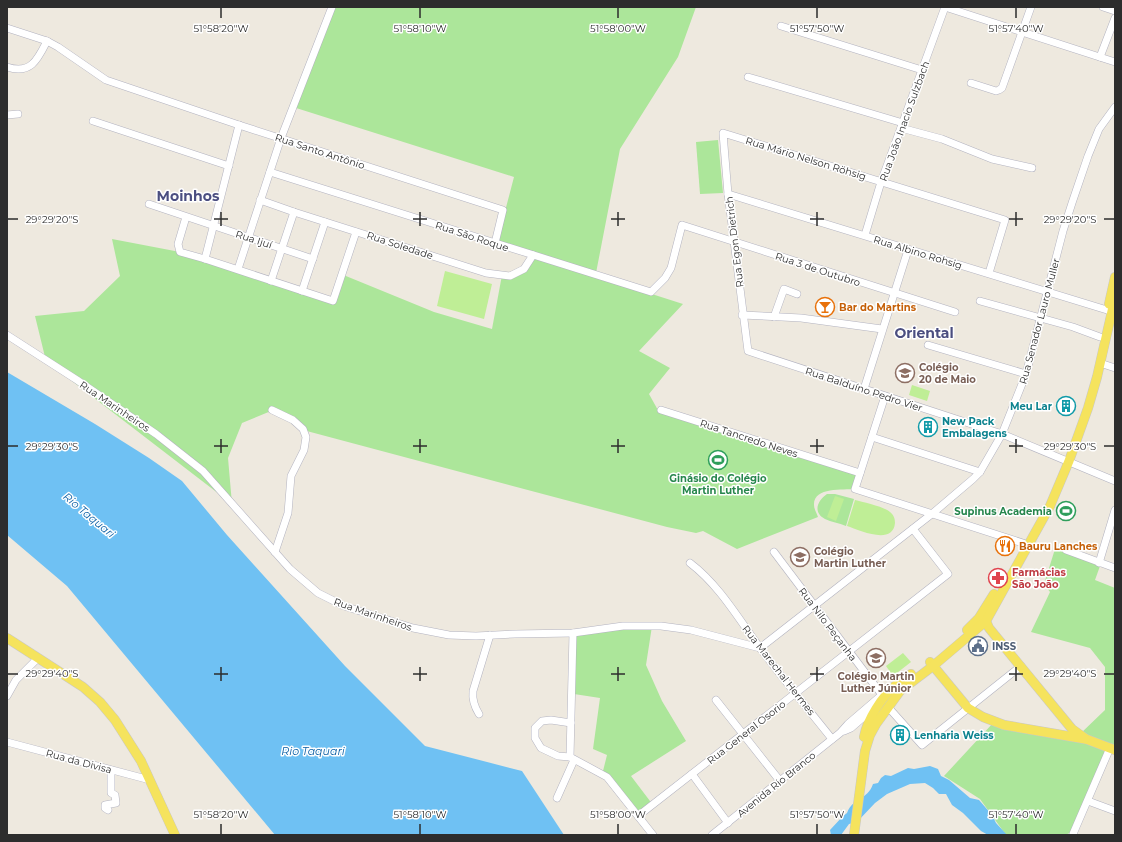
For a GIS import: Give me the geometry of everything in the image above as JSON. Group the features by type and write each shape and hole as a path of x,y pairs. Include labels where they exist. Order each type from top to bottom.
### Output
{"main road":[{"path":"854,835 861,771 861,749 870,718 898,688 931,663 982,619 1050,506 1083,408 1115,277"},
{"path":"1066,460 1088,408 1115,298"},
{"path":"982,619 1072,729 1086,739"},
{"path":"7,638 83,687 100,702 115,720 141,760 175,835"},
{"path":"931,663 968,708 992,722 1086,739 1113,749"},
{"path":"1063,735 1068,734 1072,729"}],"street":[{"path":"238,269 281,138 332,7"},
{"path":"945,7 1115,62"},
{"name":"Rua João Inacio Sulzbach","path":"865,235 881,182 945,7"},
{"path":"971,83 996,90 1002,88 1031,7"},
{"path":"1103,7 1115,11"},
{"path":"1100,57 1115,18"},
{"path":"781,26 922,70"},
{"name":"Rua Santo Antônio","path":"7,28 47,41 106,80 239,125 503,210 495,243"},
{"path":"7,67 21,70 30,67 37,60 47,41"},
{"path":"748,76 942,139 992,159 1032,168"},
{"name":"Rua Senador Lauro Muller","path":"760,648 933,514 980,472 1002,434 1026,374 1063,231 1088,156 1099,130 1115,107"},
{"path":"7,115 18,114"},
{"path":"93,121 229,166"},
{"path":"205,259 239,125"},
{"name":"Rua Mário Nelson Röhsig","path":"723,132 1005,220 989,274"},
{"name":"Rua Egon Dietrich","path":"723,132 733,242 748,351"},
{"name":"Rua São Roque","path":"270,172 652,292"},
{"name":"Rua Albino Rohsig","path":"728,194 1107,310"},
{"name":"Rua Soledade","path":"260,200 324,222 486,273 510,276 524,269 533,255"},
{"name":"Rua Ijuí","path":"149,204 313,259"},
{"path":"271,281 294,212"},
{"path":"186,217 178,244 180,252 238,269 333,301 356,232"},
{"path":"302,291 324,222"},
{"name":"Rua 3 de Outubro","path":"652,292 665,278 671,268 682,225 894,294 955,312"},
{"path":"864,389 908,250"},
{"path":"774,317 784,289 797,294"},
{"path":"980,301 1100,337"},
{"path":"742,315 801,318 882,329"},
{"name":"Rua Marinheiros","path":"7,335 156,434 197,466 208,476 290,569 318,593 344,606 413,628 435,633 469,636 573,633 623,626 661,626 691,630 760,648"},
{"path":"928,345 1026,374"},
{"name":"Rua Balduíno Pedro Vier","path":"748,351 1002,434 1115,481"},
{"path":"1100,363 1115,368"},
{"path":"885,396 856,489 1026,544"},
{"path":"272,410 293,420 303,429 306,437 304,450 291,476 288,513 275,552"},
{"name":"Rua Tancredo Neves","path":"661,410 860,473"},
{"path":"872,437 980,472"},
{"path":"1098,563 1115,510"},
{"name":"Rua General Osorio","path":"638,816 948,574 913,529"},
{"path":"1066,550 1115,568"},
{"name":"Rua Nilo Peçanha","path":"774,552 849,652 884,702 922,745 968,708"},
{"name":"Rua Marechal Hermes","path":"690,563 703,574 727,601 760,648 832,739"},
{"path":"557,798 572,758 571,723 573,633"},
{"path":"479,714 472,699 473,691 490,635"},
{"path":"7,696 16,680 38,658"},
{"path":"968,708 1021,666"},
{"path":"716,700 780,782"},
{"name":"Avenida Rio Branco","path":"712,835 832,739 851,728 884,702"},
{"path":"571,723 551,720 542,722 535,728 535,738 541,748 558,756 572,758 607,777 653,835"},
{"name":"Rua da Divisa","path":"7,742 150,780"},
{"path":"1073,834 1113,749"},
{"path":"108,810 105,808 105,805 116,803 115,795 111,793 111,770"},
{"path":"692,774 728,822"},
{"path":"1088,800 1115,811"}],"green space":[{"path":"332,7 696,7 678,57 620,149 596,273 497,242 514,177 293,107"},
{"path":"718,140 723,193 700,194 696,142"},
{"path":"112,239 180,252 332,301 341,274 434,312 492,329 502,275 523,269 533,256 683,304 639,351 670,368 649,394 659,412 859,475 855,489 823,492 815,499 814,507 818,517 737,549 703,531 696,533 667,527 303,430 271,411 242,423 228,458 232,504 46,361 35,316 84,311 120,276"},
{"path":"445,271 492,284 484,319 437,306"},
{"path":"912,385 930,391 927,401 909,395"},
{"path":"827,494 835,494 854,499 846,526 825,519 819,513 819,503"},
{"path":"835,496 844,499 836,521 827,517"},
{"path":"855,500 890,512 895,520 893,530 888,534 875,535 847,526"},
{"path":"1055,549 1100,566 1095,580 1115,588 1115,747 1080,734 1105,710 1105,667 1090,648 1031,632 1050,592 1044,584"},
{"path":"652,626 646,665 662,701 686,741 631,776 653,805 638,816 602,775 607,755 593,749 600,698 574,694 573,633"},
{"path":"903,653 911,662 893,676 886,666"},
{"path":"993,723 1062,736 1108,749 1072,832 1065,835 1006,835 980,799 944,776"}],"water":[{"name":"Rio Taquari","path":"7,372 95,424 182,481 227,535 345,666 425,746 522,771 564,835 275,835 67,586 7,535"},
{"path":"930,766 938,769 941,776 949,780 970,798 979,800 1007,835 988,835 981,831 963,813 952,805 946,794 939,794 925,783 910,784 887,794 875,803 857,822 849,824 841,835 831,835 830,830 847,813 853,804 867,793 873,784 878,783 885,775 891,776 908,768 914,769"}],"place":[{"name":"Bar do Martins","path":"825,307"},
{"name":"Colégio 20 de Maio","path":"905,373"},
{"name":"Meu Lar","path":"1066,406"},
{"name":"New Pack Embalagens","path":"928,427"},
{"name":"Ginásio do Colégio Martin Luther","path":"718,460"},
{"name":"Supinus Academia","path":"1066,511"},
{"name":"Bauru Lanches","path":"1005,546"},
{"name":"Colégio Martin Luther","path":"800,557"},
{"name":"Farmácias São João","path":"998,578"},
{"name":"INSS","path":"978,646"},
{"name":"Colégio Martin Luther Júnior","path":"876,658"},
{"name":"Lenharia Weiss","path":"900,735"}],"district":[{"name":"Moinhos","path":"188,196"},
{"name":"Oriental","path":"924,333"}]}
